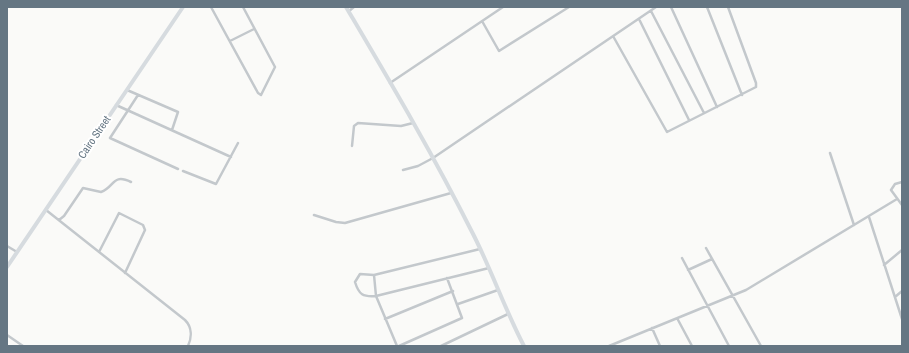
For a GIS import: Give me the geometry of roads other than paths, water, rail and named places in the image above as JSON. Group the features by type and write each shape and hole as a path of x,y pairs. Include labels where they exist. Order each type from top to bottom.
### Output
{"main road":[{"name":"Cairo Street","path":"7,267 182,7"},
{"path":"347,9 452,192 481,248 508,314 524,346"}],"street":[{"path":"211,7 258,93 262,94 275,67 243,7"},
{"path":"347,9 354,7"},
{"path":"390,84 503,7"},
{"path":"482,21 499,51 569,7"},
{"path":"403,170 418,166 433,158 656,7"},
{"path":"671,7 717,107"},
{"path":"707,7 742,94"},
{"path":"613,36 667,132 756,88 756,83 728,7"},
{"path":"651,10 704,113"},
{"path":"639,19 689,120"},
{"path":"230,41 254,28"},
{"path":"126,89 178,112 172,130"},
{"path":"138,95 111,138 178,169"},
{"path":"116,105 231,157"},
{"path":"352,146 354,126 358,123 401,126 413,123"},
{"path":"183,171 216,184 238,143"},
{"path":"830,153 854,226"},
{"path":"59,220 64,216 83,188 101,192 106,190 117,179 123,178 131,182"},
{"path":"902,182 895,184 891,190 902,205"},
{"path":"314,215 336,222 345,223 452,192"},
{"path":"609,346 746,290 898,199"},
{"path":"46,209 187,322 191,332 188,346"},
{"path":"99,252 119,213 143,225 145,230 125,273"},
{"path":"869,217 902,319"},
{"path":"7,246 17,252"},
{"path":"481,248 374,275 360,274 355,282 361,295 366,297 376,296 489,268"},
{"path":"706,248 761,346"},
{"path":"884,265 902,250"},
{"path":"682,258 729,346"},
{"path":"688,270 712,259"},
{"path":"374,275 376,296 398,346 462,318 447,278"},
{"path":"458,304 498,290"},
{"path":"385,318 453,291"},
{"path":"895,297 902,291"},
{"path":"441,346 508,314"},
{"path":"677,318 692,346"},
{"path":"652,328 660,346"},
{"path":"7,335 23,346"},
{"path":"620,342 622,346"}]}
